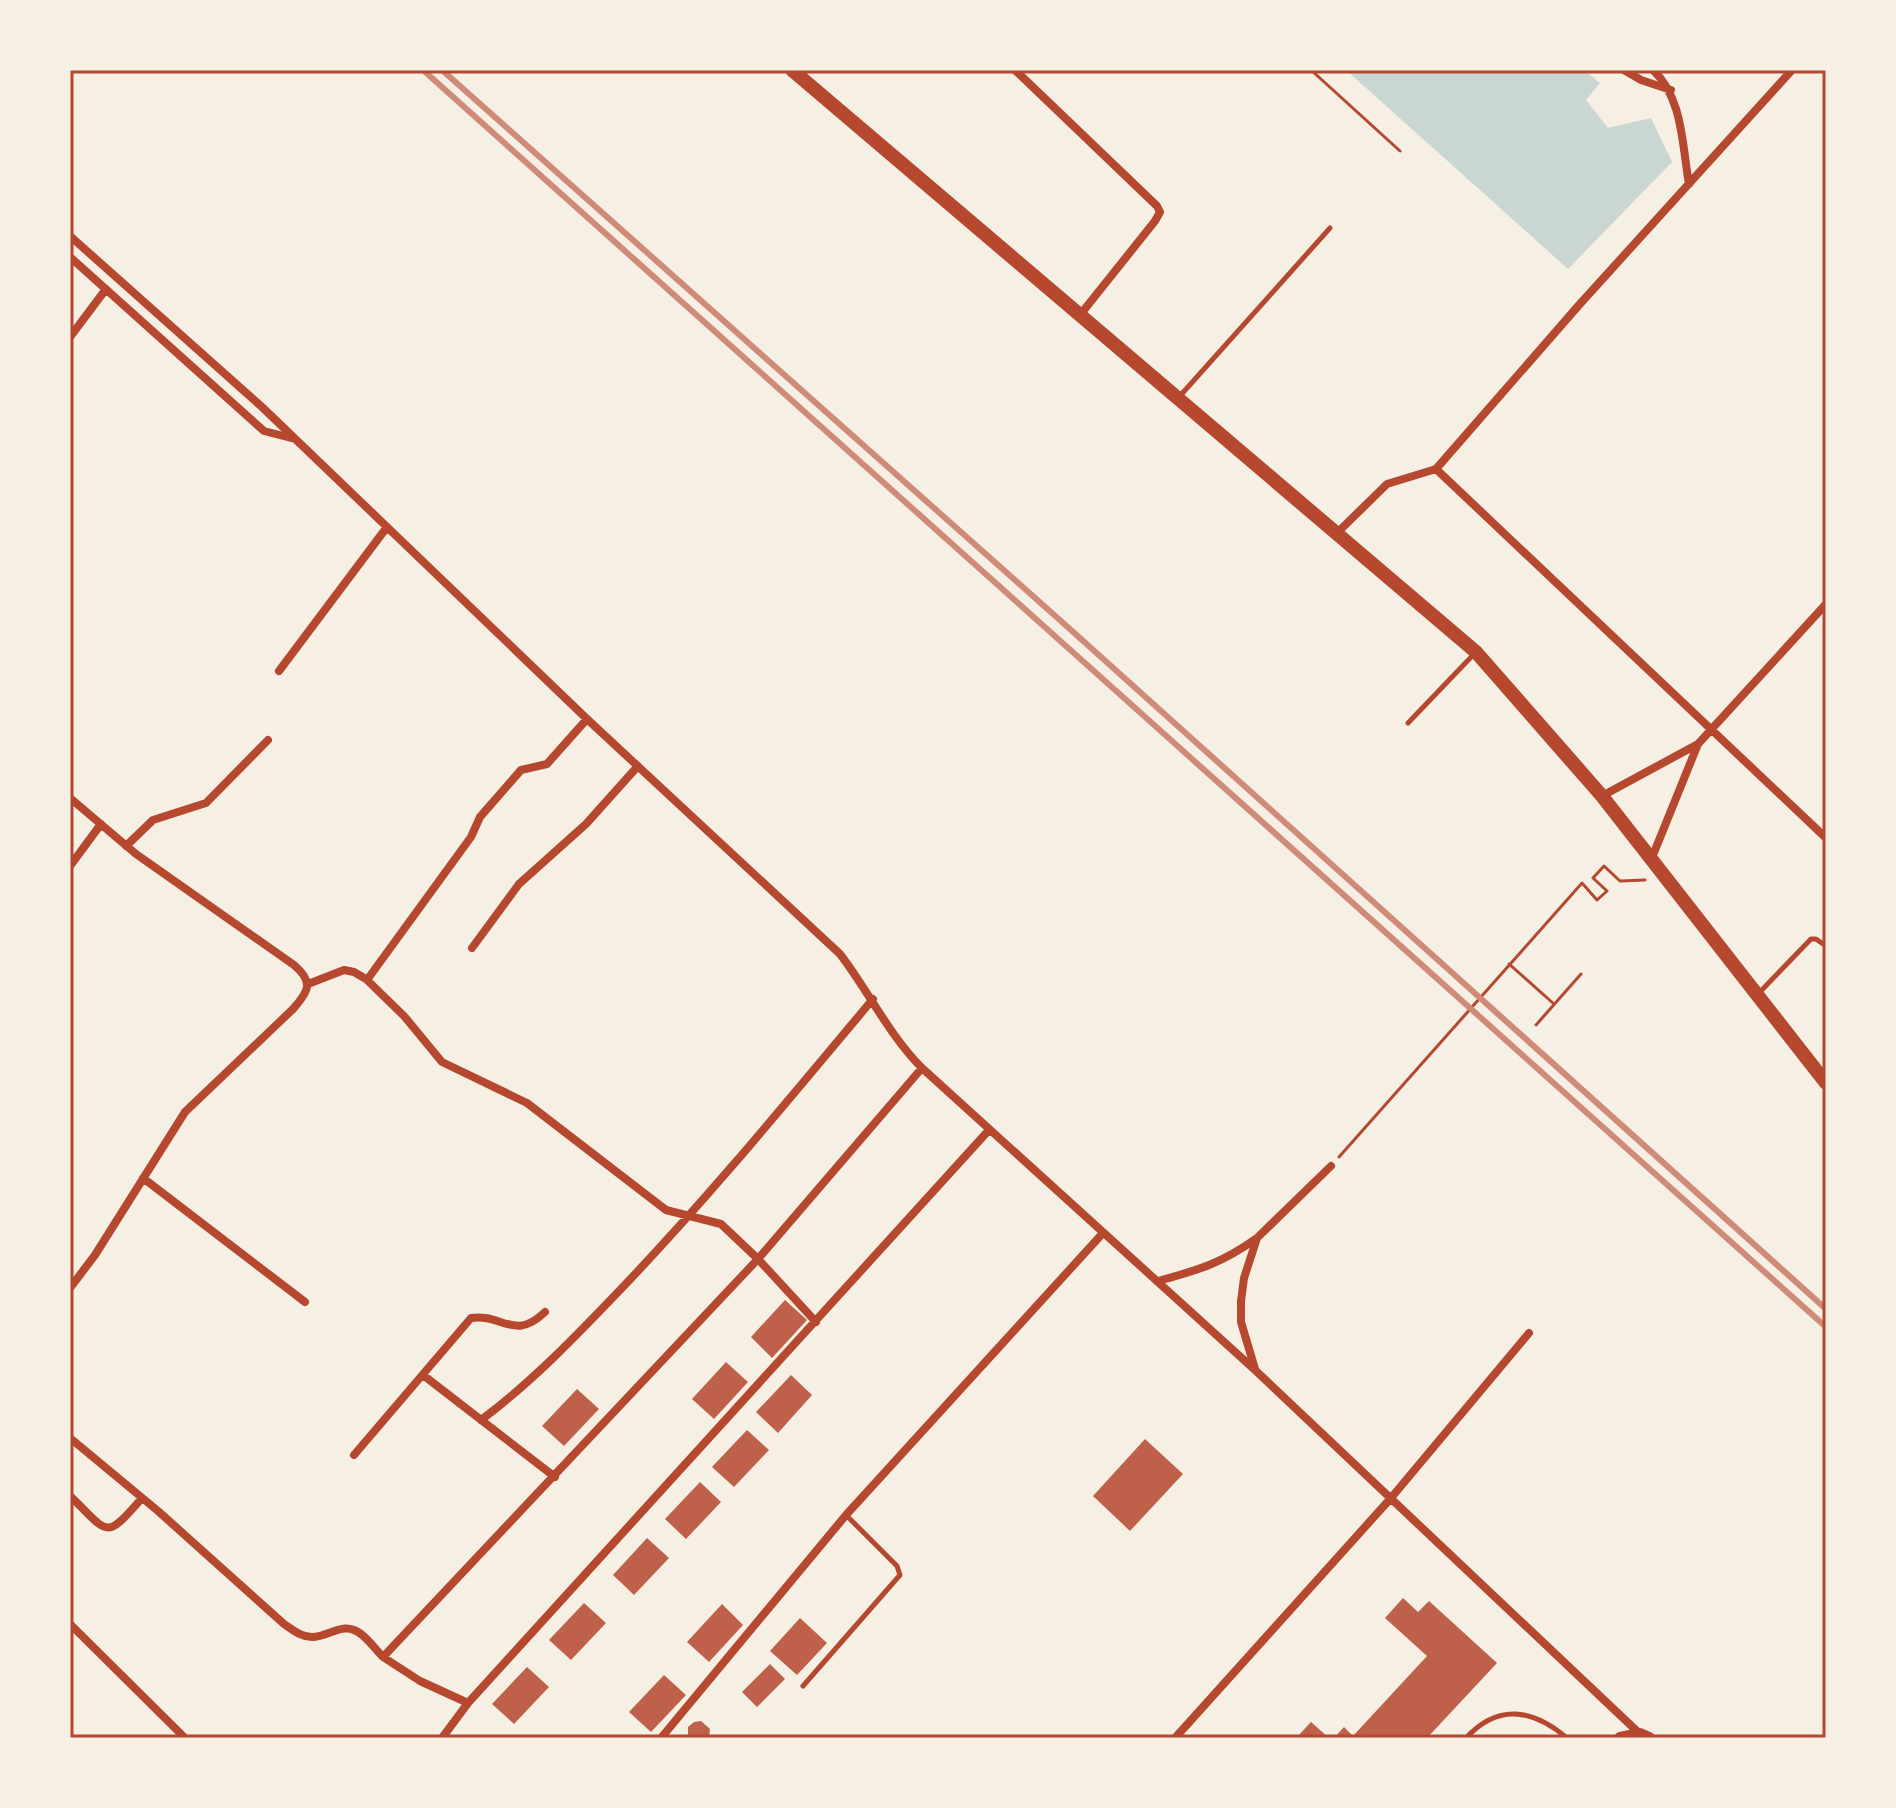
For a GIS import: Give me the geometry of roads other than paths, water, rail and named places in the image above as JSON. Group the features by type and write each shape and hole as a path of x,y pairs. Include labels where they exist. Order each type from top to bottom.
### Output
{"main road":[{"path":"792,70 1476,652 1602,796 1826,1083"}],"street":[{"path":"1015,70 1160,212 1080,315"},
{"path":"1624,70 1641,80 1671,90"},
{"path":"1653,70 1671,90 1689,184"},
{"path":"1336,534 1393,480 1436,469 1792,70"},
{"path":"70,236 296,440 587,719 840,954 873,999 896,1041 922,1068 1255,1370 1645,1736"},
{"path":"70,257 264,431 296,440"},
{"path":"70,337 106,289"},
{"path":"1436,469 1826,838"},
{"path":"279,671 387,527"},
{"path":"1602,796 1698,744 1826,604"},
{"path":"367,980 471,837 485,811 521,770 547,764 587,719"},
{"path":"126,846 153,820 206,803 268,740"},
{"path":"1651,860 1698,744"},
{"path":"472,948 519,884 586,824 638,766"},
{"path":"70,798 126,846 294,965 305,975 308,984 304,996 293,1009 185,1112 95,1255 70,1288"},
{"path":"70,866 101,824"},
{"path":"308,984 344,970 367,980 404,1016 442,1062 527,1103 666,1210 721,1224 816,1322"},
{"path":"481,1420 508,1400 577,1335 690,1217 873,999"},
{"path":"383,1657 758,1259 922,1068"},
{"path":"442,1738 468,1703 989,1130"},
{"path":"1158,1281 1212,1266 1230,1257 1257,1238 1331,1166"},
{"path":"143,1178 305,1302"},
{"path":"661,1738 846,1515 1103,1233"},
{"path":"1255,1370 1241,1322 1241,1301 1244,1278 1257,1238"},
{"path":"354,1455 471,1318 523,1326 533,1324 545,1312"},
{"path":"1175,1738 1391,1498 1529,1333"},
{"path":"423,1375 555,1477"},
{"path":"70,1438 299,1635 314,1637 343,1628 352,1629 361,1633 383,1657 420,1681 468,1703"},
{"path":"70,1496 108,1529 120,1523 142,1498"},
{"path":"70,1624 185,1738"},
{"path":"1620,1738 1645,1736"}],"lane":[{"path":"1177,398 1330,228"},
{"path":"1408,723 1476,652"},
{"path":"1757,995 1811,939 1826,946"},
{"path":"803,1686 900,1575 897,1566 846,1515"},
{"path":"1466,1738 1478,1725 1504,1712 1537,1719 1567,1738"}],"railway":[{"path":"423,70 1826,1327"},
{"path":"442,70 1826,1309"}]}
